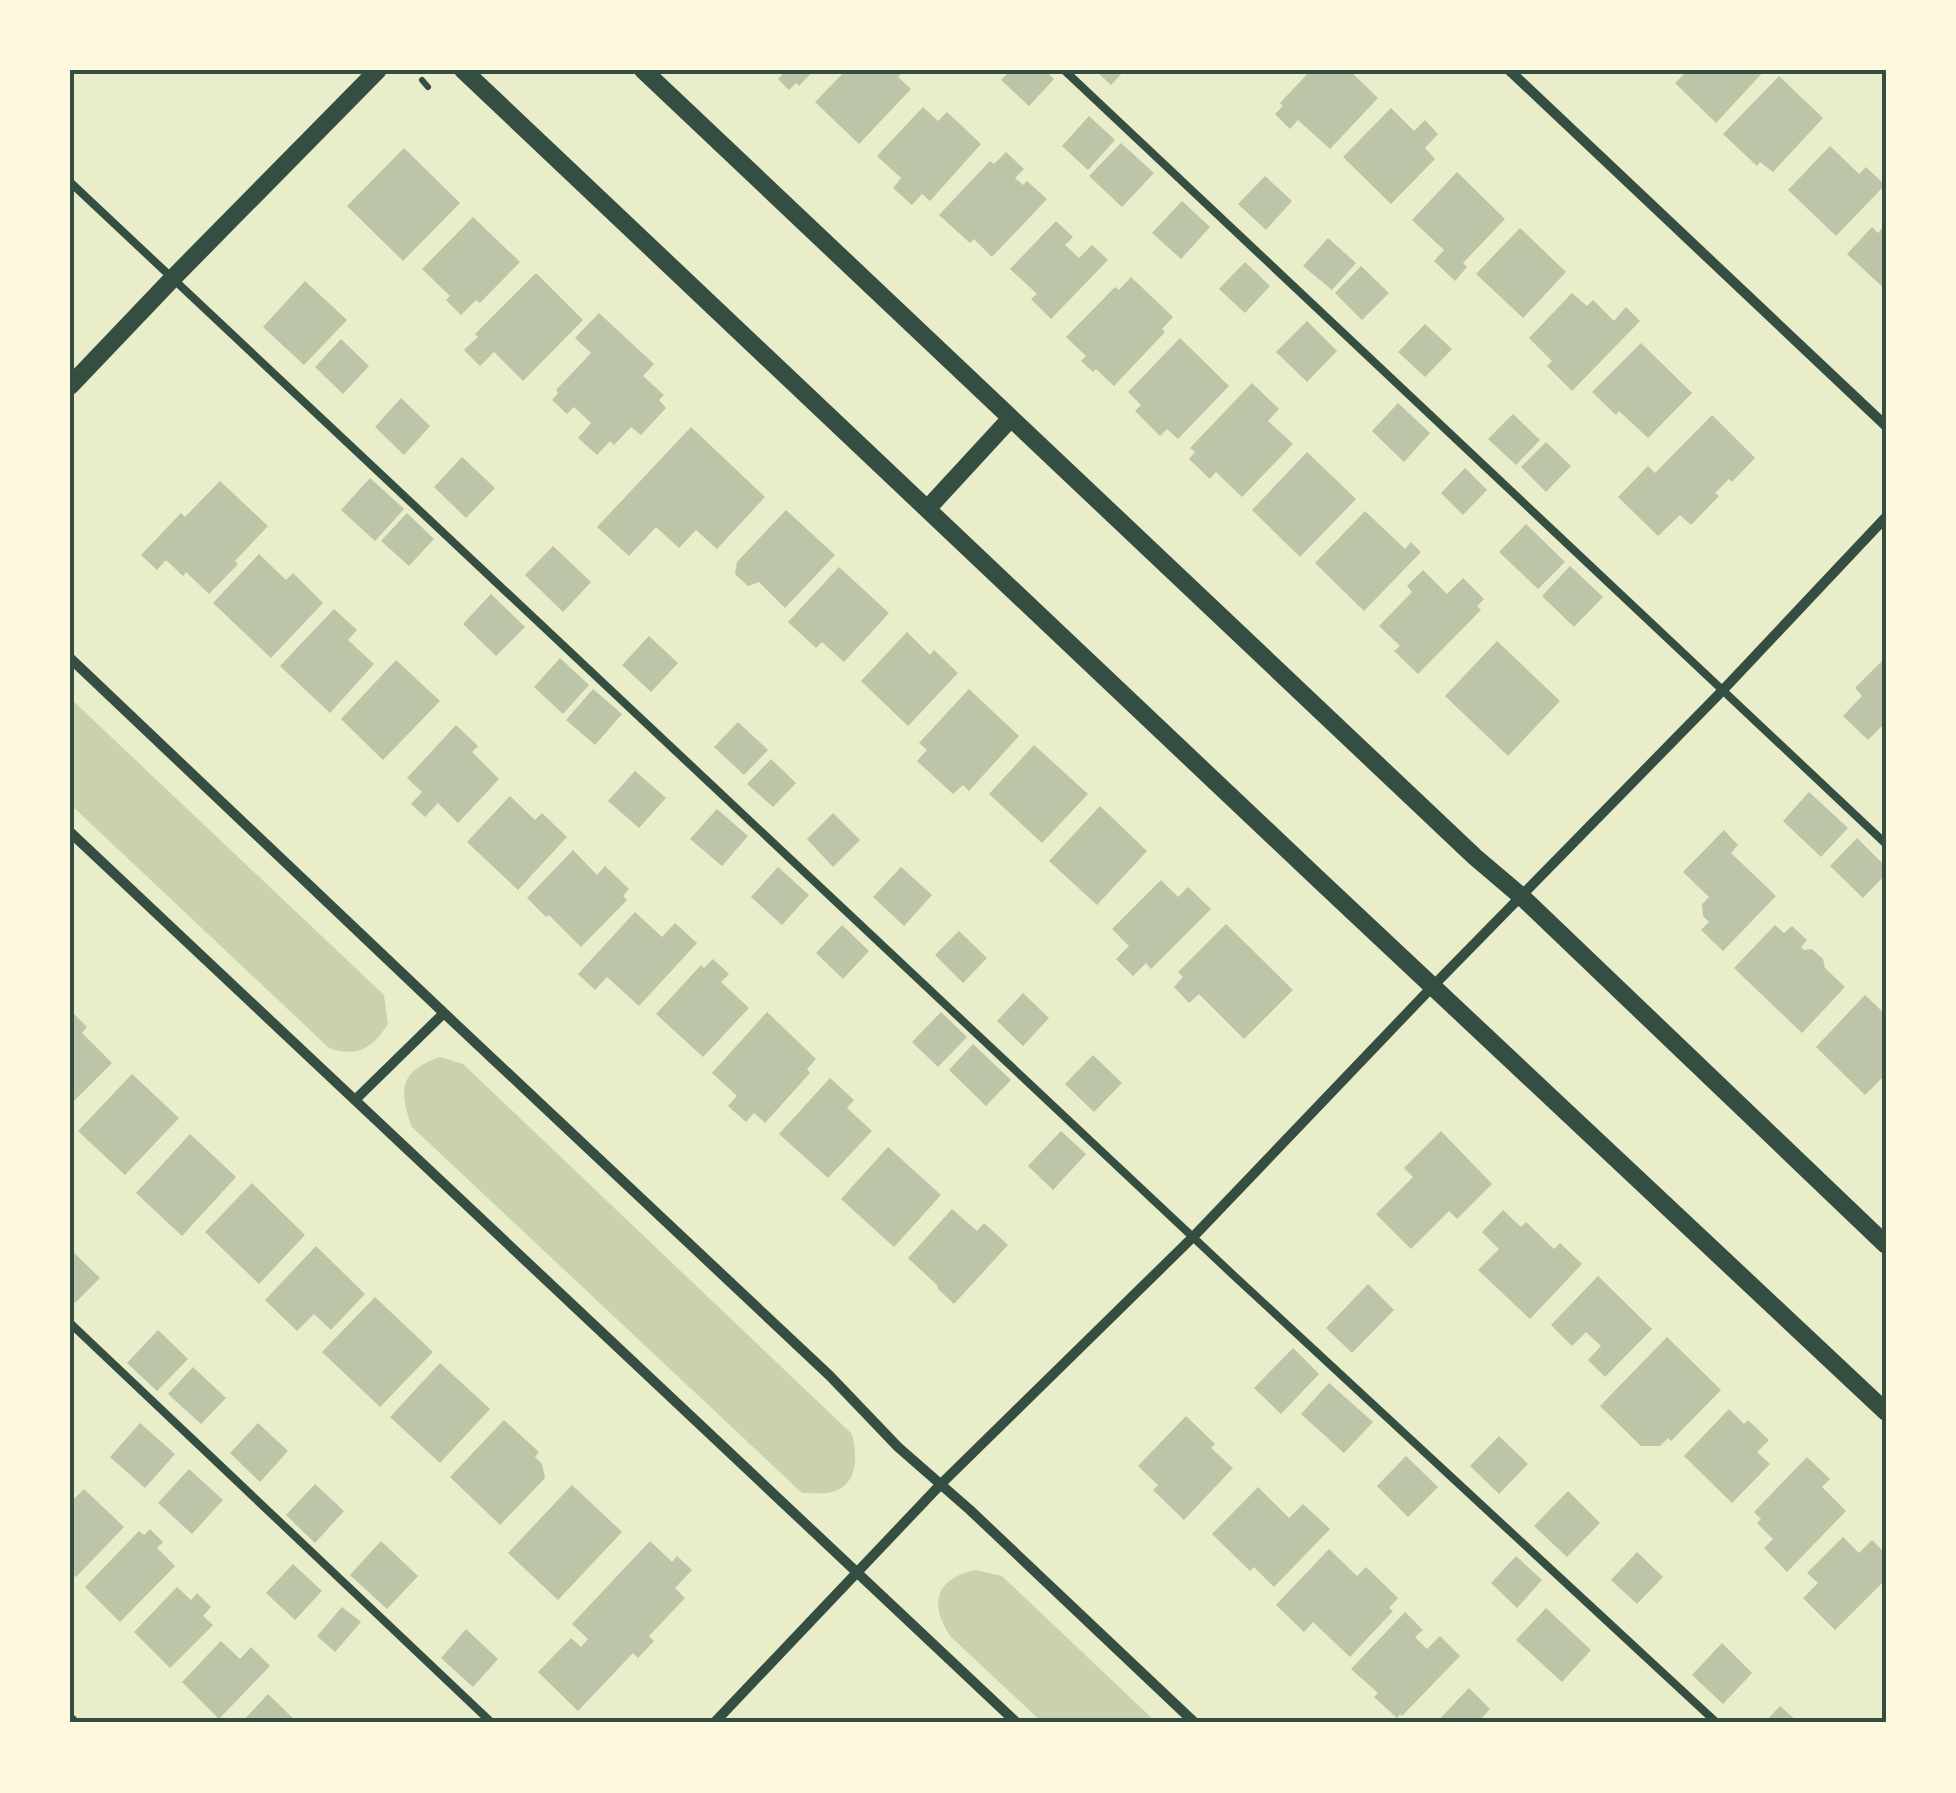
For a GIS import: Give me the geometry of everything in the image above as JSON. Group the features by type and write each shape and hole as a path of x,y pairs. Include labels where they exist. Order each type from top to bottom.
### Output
{"street":[{"path":"70,386 378,70"},
{"path":"464,70 1886,1412"},
{"path":"642,70 1461,844 1522,897 1886,1245"},
{"path":"1509,70 1886,426"},
{"path":"928,508 1011,418"},
{"path":"714,1723 941,1484 1194,1236 1886,517"},
{"path":"70,658 830,1376 898,1446 1195,1723"},
{"path":"70,832 1017,1723"},
{"path":"356,1100 444,1013"}],"lane":[{"path":"1064,70 1886,844"},
{"path":"70,182 1717,1723"},
{"path":"70,1324 492,1723"}],"green space":[{"path":"70,698 384,995 388,1024 370,1045 348,1052 329,1048 70,804"},
{"path":"440,1057 463,1064 852,1434 855,1462 845,1485 827,1493 802,1493 412,1127 405,1102 406,1083 417,1068"},
{"path":"976,1570 1002,1576 1157,1723 1043,1723 951,1637 944,1625 938,1603 944,1586"}],"building":[{"path":"786,70 814,70 799,86 796,83 789,90 778,79"},
{"path":"846,70 905,70 898,77 911,89 859,144 815,102"},
{"path":"1011,70 1045,70 1054,79 1029,106 1001,80"},
{"path":"1095,70 1125,70 1111,85"},
{"path":"1311,70 1349,70 1378,98 1330,149 1298,120 1290,129 1275,114 1283,106 1280,103"},
{"path":"1688,70 1765,70 1716,123 1675,83"},
{"path":"1779,76 1823,118 1773,172 1760,162 1757,166 1723,134"},
{"path":"923,107 938,121 947,112 981,144 930,201 922,194 912,205 893,188 901,178 877,156"},
{"path":"1391,108 1414,131 1425,120 1438,134 1425,148 1435,159 1391,204 1343,157"},
{"path":"1089,116 1115,140 1088,170 1062,146"},
{"path":"1121,143 1154,173 1122,207 1089,176"},
{"path":"1830,146 1859,174 1866,167 1885,185 1836,236 1788,190"},
{"path":"404,148 460,203 403,261 347,206"},
{"path":"1006,152 1024,169 1015,178 1023,185 1027,181 1047,199 992,257 939,215 990,161 994,164"},
{"path":"1457,172 1505,219 1463,263 1467,267 1455,281 1434,261 1444,250 1412,220"},
{"path":"1265,176 1292,201 1266,230 1238,204"},
{"path":"1182,201 1210,227 1181,259 1152,233"},
{"path":"473,217 520,262 480,303 476,300 461,315 446,300 450,296 422,269"},
{"path":"1056,221 1073,237 1065,245 1079,258 1092,245 1108,260 1051,319 1031,299 1037,294 1010,269"},
{"path":"1886,224 1886,290 1847,254 1872,227 1878,233"},
{"path":"1520,228 1566,272 1523,318 1476,274"},
{"path":"1328,238 1356,263 1332,290 1303,266"},
{"path":"1245,262 1270,286 1245,313 1219,289"},
{"path":"1361,266 1389,293 1362,320 1335,293"},
{"path":"536,273 583,320 523,381 494,352 480,366 464,350"},
{"path":"1131,277 1173,317 1162,329 1165,332 1114,386 1081,361 1086,356 1066,337 1115,287 1119,290"},
{"path":"305,281 347,320 304,365 263,327"},
{"path":"1572,293 1587,306 1593,300 1614,321 1626,307 1640,321 1572,391 1547,366 1552,361 1529,338"},
{"path":"599,313 654,364 643,376 664,395 659,400 666,408 641,435 631,427 614,445 610,441 597,455 578,438 591,423 574,407 567,414 552,400 556,390 591,353 575,338"},
{"path":"1307,321 1337,351 1307,382 1276,352"},
{"path":"1425,324 1452,349 1425,377 1398,352"},
{"path":"1180,338 1229,386 1178,439 1167,429 1160,436 1135,411 1141,405 1128,392"},
{"path":"341,339 369,366 343,394 315,367"},
{"path":"1641,343 1692,393 1648,438 1592,392"},
{"path":"1252,383 1279,409 1268,421 1293,444 1242,497 1216,472 1210,479 1189,459 1195,452 1190,448"},
{"path":"401,398 430,426 404,455 375,427"},
{"path":"1398,403 1430,433 1404,462 1372,431"},
{"path":"1513,414 1540,440 1516,465 1488,439"},
{"path":"1712,415 1755,458 1715,493 1719,496 1691,525 1680,515 1658,536 1618,497 1648,466 1655,473"},
{"path":"691,427 765,497 717,549 696,530 679,548 656,527 629,556 597,527"},
{"path":"1546,442 1571,466 1546,492 1521,467"},
{"path":"1307,452 1356,499 1300,557 1252,510"},
{"path":"462,457 495,488 466,518 434,487"},
{"path":"1465,468 1487,490 1463,515 1441,493"},
{"path":"370,478 404,509 375,541 341,510"},
{"path":"220,481 268,526 209,594 166,560 157,570 141,555 181,513 185,517"},
{"path":"786,510 835,555 785,608 759,582 748,586 735,574 737,562"},
{"path":"1365,511 1405,549 1411,542 1421,552 1364,611 1315,563"},
{"path":"407,513 434,539 409,566 381,541"},
{"path":"1526,524 1565,562 1538,589 1499,552"},
{"path":"553,546 591,582 563,612 525,575"},
{"path":"259,554 286,580 293,573 323,603 271,658 213,603"},
{"path":"1570,566 1603,597 1574,627 1542,596"},
{"path":"839,567 889,613 844,662 822,642 816,648 788,622"},
{"path":"1423,570 1447,594 1463,578 1484,599 1477,606 1481,610 1418,674 1394,651 1400,646 1379,626 1412,592 1407,586"},
{"path":"491,594 525,627 496,656 463,624"},
{"path":"334,609 357,630 348,640 374,664 330,713 280,666"},
{"path":"907,632 930,655 934,650 958,673 908,726 861,681"},
{"path":"649,636 678,663 651,692 622,665"},
{"path":"1497,641 1560,701 1508,756 1445,696"},
{"path":"1886,657 1886,722 1868,740 1843,716 1862,696 1855,688"},
{"path":"560,658 589,685 563,714 534,687"},
{"path":"396,660 440,701 383,760 341,719"},
{"path":"593,689 622,714 595,745 566,720"},
{"path":"969,689 1019,736 969,791 963,785 953,794 917,761 927,750 919,743"},
{"path":"738,722 768,750 744,775 714,747"},
{"path":"456,725 478,746 472,752 499,779 458,823 438,803 425,817 411,804 422,792 407,778"},
{"path":"1034,745 1088,794 1042,843 989,794"},
{"path":"771,759 796,783 773,807 747,784"},
{"path":"635,771 666,798 639,828 608,801"},
{"path":"1809,792 1848,828 1821,857 1783,821"},
{"path":"510,796 535,820 542,813 567,837 518,890 467,842"},
{"path":"1100,806 1147,851 1097,905 1049,861"},
{"path":"717,809 748,836 722,866 690,839"},
{"path":"833,813 860,840 833,867 807,839"},
{"path":"1724,830 1738,845 1731,853 1776,896 1723,951 1701,930 1709,922 1703,916 1702,904 1709,897 1683,872"},
{"path":"1857,838 1886,867 1886,874 1863,898 1830,866"},
{"path":"573,850 597,875 605,866 629,889 623,896 627,900 581,947 527,898"},
{"path":"778,867 809,895 782,925 751,897"},
{"path":"901,867 932,895 904,926 873,897"},
{"path":"1161,880 1178,897 1188,887 1211,909 1151,969 1146,963 1133,976 1116,959 1129,946 1112,929"},
{"path":"635,912 662,937 675,923 697,943 639,1006 607,977 595,990 578,974"},
{"path":"1226,924 1293,990 1244,1039 1199,994 1189,1003 1174,987 1183,977 1178,972"},
{"path":"842,925 869,951 843,979 816,953"},
{"path":"1775,925 1784,933 1792,926 1807,940 1801,947 1812,949 1823,959 1825,968 1845,987 1802,1033 1734,968"},
{"path":"959,931 987,958 963,983 935,955"},
{"path":"713,959 729,974 721,982 749,1008 703,1057 656,1014 701,965 704,968"},
{"path":"1023,993 1049,1018 1023,1046 997,1021"},
{"path":"1865,995 1886,1015 1886,1074 1865,1095 1816,1047"},
{"path":"767,1012 816,1059 807,1069 810,1073 765,1123 754,1113 746,1122 728,1106 737,1096 712,1073"},
{"path":"941,1012 967,1037 938,1067 912,1042"},
{"path":"73,1013 87,1027 82,1033 112,1063 70,1105 70,1017"},
{"path":"973,1044 1011,1080 986,1106 949,1070"},
{"path":"1093,1055 1122,1083 1094,1112 1065,1084"},
{"path":"132,1074 179,1118 125,1175 78,1131"},
{"path":"830,1078 854,1100 847,1108 872,1131 828,1178 779,1134"},
{"path":"1061,1131 1086,1154 1053,1190 1028,1166"},
{"path":"1441,1131 1492,1184 1457,1219 1449,1211 1411,1249 1376,1214 1413,1177 1404,1168"},
{"path":"190,1134 236,1177 182,1236 136,1193"},
{"path":"888,1147 941,1195 894,1247 841,1199"},
{"path":"252,1183 305,1235 259,1284 205,1232"},
{"path":"952,1209 977,1231 984,1223 1008,1245 954,1304 908,1258"},
{"path":"1503,1210 1521,1227 1526,1222 1554,1249 1560,1243 1582,1264 1530,1319 1478,1270 1499,1249 1482,1232"},
{"path":"316,1246 365,1294 331,1330 314,1314 297,1331 265,1300"},
{"path":"70,1249 100,1278 75,1303 70,1299"},
{"path":"1598,1276 1652,1329 1605,1377 1588,1360 1601,1346 1586,1332 1572,1346 1551,1325"},
{"path":"1368,1284 1394,1310 1352,1353 1326,1328"},
{"path":"375,1297 433,1352 380,1407 322,1352"},
{"path":"158,1330 188,1359 157,1391 127,1363"},
{"path":"1667,1337 1721,1390 1671,1441 1668,1438 1660,1446 1641,1446 1600,1406"},
{"path":"1293,1348 1319,1374 1281,1414 1254,1388"},
{"path":"440,1363 490,1409 440,1463 390,1417"},
{"path":"193,1367 226,1398 201,1424 168,1394"},
{"path":"1329,1383 1373,1422 1344,1453 1301,1414"},
{"path":"1729,1409 1769,1440 1757,1452 1770,1464 1732,1503 1684,1456"},
{"path":"1186,1416 1233,1468 1184,1520 1153,1490 1158,1485 1138,1466"},
{"path":"504,1420 539,1452 535,1457 542,1464 545,1478 500,1525 450,1477"},
{"path":"140,1423 175,1454 145,1488 110,1457"},
{"path":"258,1423 288,1451 260,1482 230,1453"},
{"path":"1499,1436 1528,1464 1499,1494 1470,1466"},
{"path":"1406,1456 1438,1487 1408,1517 1377,1486"},
{"path":"1807,1457 1830,1479 1822,1487 1846,1511 1787,1572 1764,1548 1773,1539 1757,1523 1761,1519 1754,1512"},
{"path":"189,1469 223,1500 192,1534 158,1503"},
{"path":"315,1484 344,1511 315,1543 286,1515"},
{"path":"572,1485 622,1532 558,1600 508,1553"},
{"path":"1258,1487 1289,1518 1303,1504 1330,1529 1274,1587 1254,1567 1250,1571 1212,1534"},
{"path":"84,1489 124,1527 76,1577 70,1571 70,1503"},
{"path":"1568,1491 1600,1523 1567,1557 1534,1526"},
{"path":"150,1529 163,1542 157,1548 175,1566 120,1622 85,1587 139,1531 144,1535"},
{"path":"1843,1537 1859,1553 1872,1540 1886,1554 1886,1579 1835,1630 1803,1598 1818,1583 1807,1573"},
{"path":"381,1541 418,1576 387,1609 350,1575"},
{"path":"650,1541 672,1562 677,1556 692,1570 675,1588 685,1598 649,1636 654,1641 638,1658 633,1653 578,1711 538,1672 571,1638 581,1647 588,1639 572,1624"},
{"path":"1329,1549 1357,1576 1366,1567 1398,1598 1389,1608 1393,1611 1350,1657 1313,1622 1304,1632 1276,1605"},
{"path":"1637,1552 1663,1577 1637,1604 1611,1580"},
{"path":"1516,1556 1542,1580 1517,1608 1491,1583"},
{"path":"293,1564 322,1591 295,1620 266,1593"},
{"path":"177,1587 191,1600 197,1593 211,1607 203,1616 213,1625 170,1668 134,1632"},
{"path":"342,1607 361,1622 335,1652 317,1636"},
{"path":"1546,1608 1591,1650 1562,1682 1516,1640"},
{"path":"1405,1612 1423,1630 1415,1637 1427,1649 1440,1636 1460,1656 1397,1718 1374,1697 1378,1693 1351,1669"},
{"path":"466,1629 498,1659 473,1687 441,1658"},
{"path":"221,1641 240,1659 251,1647 270,1666 219,1719 182,1682"},
{"path":"1722,1643 1752,1673 1723,1704 1692,1675"},
{"path":"1469,1688 1490,1709 1481,1723 1436,1723"},
{"path":"268,1694 298,1723 241,1723"},
{"path":"1780,1706 1799,1723 1764,1723"}]}
